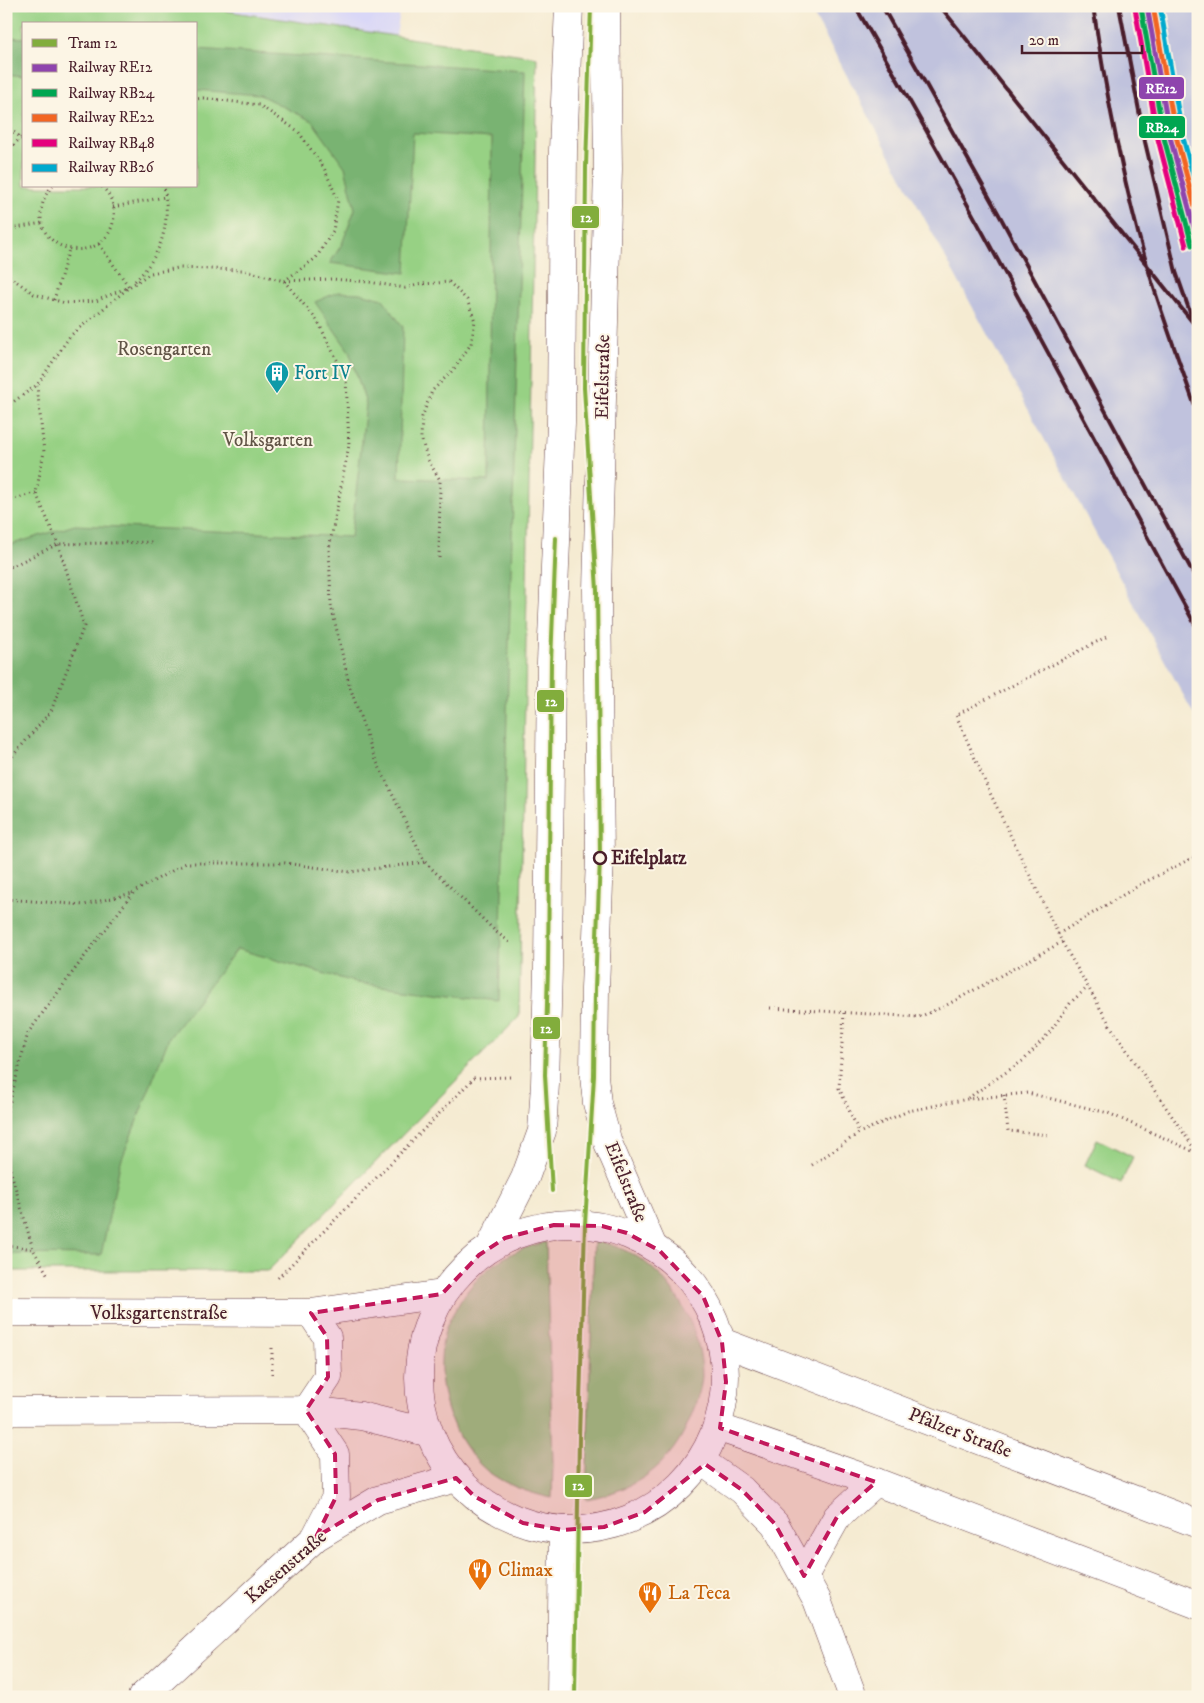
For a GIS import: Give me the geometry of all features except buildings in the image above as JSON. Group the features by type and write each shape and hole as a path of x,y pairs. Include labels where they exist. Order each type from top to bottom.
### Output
{"street":[{"path":"491,1245 525,1178 542,1131 548,968 551,662 562,424 563,150 569,6"},
{"name":"Eifelstraße","path":"606,6 608,169 597,590 600,858 594,1076 597,1102 608,1143 654,1247"},
{"path":"569,1223 602,1226 628,1233 654,1247 683,1271 703,1296 722,1342 726,1382 720,1428 711,1452 704,1463 676,1489 645,1512 604,1527 563,1530 523,1523 474,1496 456,1478 426,1432 418,1388 421,1345 432,1313 442,1294 458,1274 491,1245 505,1238 536,1228 569,1223"},
{"name":"Volksgartenstraße","path":"6,1312 311,1313 442,1294"},
{"path":"306,1410 328,1377 327,1336 311,1313"},
{"name":"Pfälzer Straße","path":"722,1342 1198,1524"},
{"path":"6,1411 306,1410 361,1416 426,1432"},
{"path":"306,1410 335,1454 336,1497 316,1537"},
{"path":"720,1428 876,1482 1198,1605"},
{"path":"704,1463 742,1490 775,1524 817,1600 853,1697"},
{"name":"Kaesenstraße","path":"142,1697 316,1537 378,1500 456,1478"},
{"path":"804,1576 837,1517 876,1482"},
{"path":"561,1697 563,1530"}],"path":[{"path":"198,99 259,105 298,131 324,168 338,200 333,231 316,258 284,281"},
{"path":"6,126 22,135"},
{"path":"6,147 22,137"},
{"path":"6,152 22,137"},
{"path":"52,188 43,200 41,211 42,223 46,234 54,242 76,250 88,249 99,244 108,235 113,224 114,211 111,199 103,188"},
{"path":"6,407 37,385 70,336 120,295 147,269 161,244 167,216 164,188"},
{"path":"113,207 165,197"},
{"path":"6,230 42,223"},
{"path":"99,244 129,287"},
{"path":"54,300 69,249"},
{"path":"6,272 34,294 65,303 96,301 129,287 151,273 178,268 242,270 284,281 332,279 369,282 405,288 422,284 449,282 467,300 475,320 471,344 454,369 432,391 422,416 421,438 428,460 440,480 439,559"},
{"path":"284,281 317,320 346,378 349,445 329,549 331,605 349,684 373,754 425,862 494,931 548,968"},
{"path":"6,764 51,711 84,626 58,544 36,493 44,452 37,385"},
{"path":"6,501 36,493"},
{"path":"6,569 58,544 155,542"},
{"path":"1106,637 956,715 989,791 1062,942 1111,1027 1197,1152"},
{"path":"1058,934 1143,884 1198,855"},
{"path":"6,899 84,905 134,892 186,863 285,863 350,872 425,862"},
{"path":"6,1116 28,1033 80,961 134,892"},
{"path":"770,1008 919,1017 945,1006 1062,942"},
{"path":"968,1098 1024,1060 1049,1033 1071,1002 1088,987"},
{"path":"844,1013 839,1088 859,1133"},
{"path":"273,1410 272,1284 474,1078 545,1075"},
{"path":"812,1165 859,1133 908,1110 968,1098 1028,1093 1108,1113 1197,1152"},
{"path":"1004,1095 1008,1131 1052,1135"},
{"path":"6,1156 33,1249 70,1313"},
{"path":"6,1245 33,1249"}],"highlighted area":[{"path":"554,1225 602,1226 627,1233 660,1251 703,1296 722,1342 726,1382 720,1428 876,1482 837,1517 804,1576 775,1524 742,1490 705,1464 645,1512 604,1527 563,1530 523,1523 474,1496 456,1478 378,1500 316,1537 336,1497 335,1454 306,1410 328,1377 327,1337 311,1313 442,1294 479,1255 505,1238"}],"shaded area":[{"path":"194,6 401,6 396,36"},
{"path":"809,6 1198,6 1198,722"}],"green space":[{"name":"Volksgarten","path":"6,6 193,6 537,57 519,1017 268,1271 6,1271"},
{"path":"6,37 22,38 22,76 6,74"},
{"path":"198,49 525,71 499,1001 358,983 237,949 169,1038 120,1164 101,1255 6,1254 6,546 75,525 351,537 366,404 349,351 315,302 338,292 360,293 383,299 403,327 399,478 489,481 492,138 413,133 406,273 330,263 342,244 355,209 345,167 312,121 260,95 198,90"},
{"path":"1097,1139 1133,1157 1121,1183 1085,1165"},
{"path":"594,1240 617,1247 634,1255 652,1268 664,1280 675,1294 692,1326 701,1359 702,1376 701,1386 691,1416 674,1448 663,1461 637,1482 604,1495 586,1499"},
{"path":"546,1242 553,1463 552,1498 526,1491 501,1480 486,1470 473,1457 453,1425 447,1408 441,1372 441,1353 446,1328 465,1294 494,1264 518,1251"}],"railway":[{"path":"855,6 986,239 1198,630"},
{"path":"882,6 1002,220 1198,582"},
{"path":"940,6 1198,329"},
{"path":"1093,6 1104,77 1125,182 1153,285 1198,415"},
{"path":"1119,6 1145,142 1176,272 1192,318"}],"tram line":[{"name":"12","path":"575,1697 585,1224 594,1076 600,858 597,590 584,388 586,167 591,6"},
{"name":"12","path":"552,1191 545,1075 551,662 556,538"}],"rail line":[{"name":"RE12","path":"1147,6 1170,137 1198,242"},
{"name":"RE22","path":"1153,6 1176,136 1198,218"},
{"name":"RB26","path":"1160,6 1182,134 1198,193"},
{"name":"RB24","path":"1141,7 1164,138 1192,245"},
{"name":"RB48","path":"1135,8 1158,139 1186,246"}],"place":[{"name":"Fort IV","path":"277,394"},
{"name":"Eifelplatz","path":"600,858"},
{"name":"Climax","path":"480,1591"},
{"name":"La Teca","path":"650,1614"}],"park label":[{"name":"Rosengarten","path":"164,349"}]}
